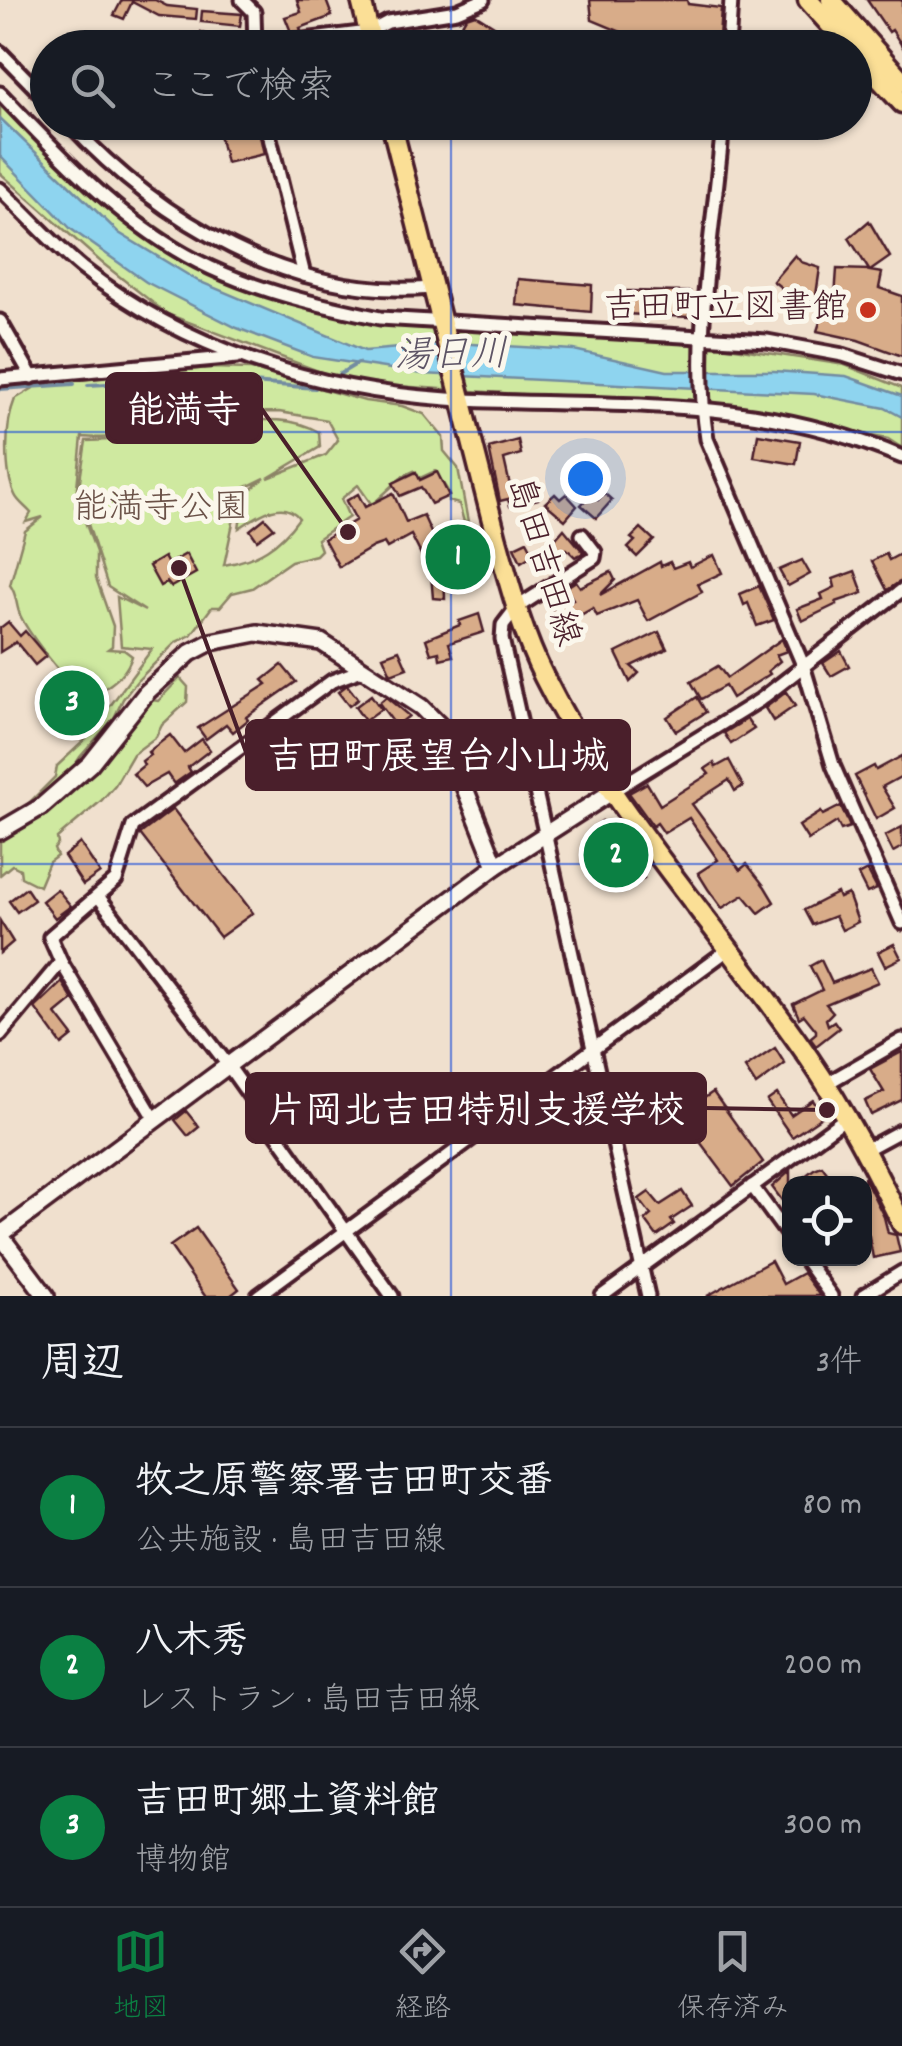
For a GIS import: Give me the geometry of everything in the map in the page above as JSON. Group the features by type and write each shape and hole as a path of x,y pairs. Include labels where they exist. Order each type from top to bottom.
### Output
{"main road":[{"path":"361,0 368,30"},
{"path":"808,0 836,30"},
{"path":"830,0 857,30"},
{"path":"872,47 902,81"},
{"path":"872,70 902,103"},
{"name":"島田吉田線","path":"395,140 516,608 542,674 613,791 826,1084 902,1224"}],"street":[{"path":"242,0 254,12 255,30"},
{"path":"380,30 388,22 458,10 482,0"},
{"path":"730,30 732,0"},
{"path":"0,52 30,83"},
{"path":"0,93 30,123"},
{"path":"47,140 102,195 208,267 320,306 380,318 441,323 786,344 843,355 902,374"},
{"path":"87,140 157,205 240,251 304,276 399,290 432,288"},
{"path":"270,140 304,276"},
{"path":"720,140 703,339 702,406 707,439 802,665 833,765 902,922"},
{"path":"0,189 80,266 132,304 237,357 342,386 460,399 702,406 781,418 861,439 902,456"},
{"path":"0,321 32,377"},
{"path":"0,379 237,357"},
{"path":"582,535 595,552 594,558 516,608 503,624 502,640 648,1296"},
{"path":"46,1296 0,1235 496,866 760,700 902,590"},
{"path":"0,831 41,807 90,764 147,692 190,653 210,642 256,633 322,642 421,707 440,726 496,866"},
{"path":"154,1118 50,937 116,880 133,826 332,680 364,669"},
{"path":"98,896 226,1064 392,1296"},
{"path":"258,1296 729,949"},
{"path":"0,1035 61,962"},
{"path":"826,1084 902,1040"},
{"path":"602,1296 847,1117"},
{"path":"865,1150 902,1130"},
{"path":"752,1186 782,1227"},
{"path":"810,1266 831,1296"},
{"path":"863,1296 902,1272"}],"green space":[{"path":"0,96 30,125 30,140 45,140 77,171 222,272 369,324 658,336 845,365 902,388 902,448 888,439 702,406 350,383 167,314 0,173"},
{"name":"能満寺公園","path":"209,368 251,369 365,401 402,406 424,414 443,437 444,451 458,468 468,522 464,522 459,504 448,501 448,491 435,471 418,479 414,471 403,476 372,505 358,485 341,499 349,517 317,539 321,550 316,555 291,561 252,588 232,593 220,607 212,607 191,635 176,642 137,681 114,718 67,777 55,783 41,801 18,814 55,777 57,766 86,739 98,713 110,706 152,649 121,646 117,597 145,611 108,587 78,493 86,441 160,438 208,426 145,436 82,437 75,507 83,516 96,552 96,578 113,626 112,646 108,649 124,650 132,656 121,675 96,696 74,672 66,678 42,649 21,617 10,585 25,531 43,517 26,522 31,513 16,498 11,485 9,421 15,399 42,383","holes":["279,412 327,420 338,440 326,455 268,478 320,447 319,432 283,421 221,423 241,414","265,478 244,495 239,528 277,509 293,512 299,518 267,550 224,565 240,490"]},
{"path":"180,678 188,687 187,702 162,725 156,737 133,754 101,801 57,838 57,856 49,862 39,886 21,877 20,869 12,865 0,875 0,832 54,798 145,699 158,701"}],"water":[{"name":"湯日川","path":"0,118 119,233 198,281 365,351 455,343 574,350 667,371 846,376 902,396 902,417 885,408 814,394 423,374 313,357 237,328 146,282 71,229 0,156"}],"building":[{"path":"122,0 155,0 167,6 197,9 196,19 159,16 132,2 124,19 114,15"},
{"path":"297,0 326,0 332,16 301,30 290,30 285,17 301,12"},
{"path":"590,0 687,0 688,4 721,8 720,30 616,30 592,20"},
{"path":"867,0 902,0 902,46 892,30 889,32"},
{"path":"202,11 242,14 240,26 201,22"},
{"path":"475,14 500,30 458,30 466,17"},
{"path":"220,140 261,140 264,154 226,163"},
{"name":"吉田町立図書館","path":"869,221 890,257 870,271 882,273 879,288 902,296 902,356 817,331 825,307 834,312 837,269 869,270 849,238"},
{"path":"795,255 801,262 820,268 815,302 793,297 773,281"},
{"path":"518,279 592,285 591,312 516,305"},
{"path":"626,291 690,292 689,317 624,314"},
{"path":"758,434 800,441 796,464 754,457"},
{"path":"518,440 521,454 504,459 511,490 534,484 538,499 510,506 508,499 500,501 489,448"},
{"path":"416,472 420,480 437,472 449,496 431,504 421,487 400,496 393,483"},
{"path":"393,493 406,522 423,515 438,548 463,546 466,568 444,570 445,599 433,598 431,574 411,535 387,548 384,543 373,547 339,567 324,539 356,520 346,501 358,494 365,507"},
{"path":"604,493 612,500 596,518 581,505 591,494 598,500"},
{"path":"555,494 560,499 566,494 577,506 565,520 545,503"},
{"path":"265,518 274,528 257,540 250,530"},
{"path":"641,528 654,540 637,557 628,548"},
{"path":"564,529 584,553 575,557 567,549 555,563 543,553"},
{"path":"527,541 534,554 521,562 514,547"},
{"path":"902,553 902,581 887,590 872,561 886,554 889,560"},
{"path":"186,554 196,573 171,587 167,582 160,586 149,566 164,557 168,564"},
{"path":"714,555 722,573 698,584 702,592 648,621 637,600 597,616 593,608 558,628 549,611 573,599 565,588 576,581 580,587 611,572 615,580 600,595 660,562 661,566 670,562 673,568 688,562 690,567"},
{"path":"802,560 810,574 788,586 779,570"},
{"path":"855,571 863,593 836,602 802,621 797,609 823,599 821,594 835,587 833,579"},
{"path":"759,586 774,620 757,626 740,594"},
{"path":"479,614 484,632 449,643 453,656 440,659 439,652 431,654 426,639"},
{"path":"8,622 20,636 25,631 46,656 35,665 16,642 0,652 0,628"},
{"path":"659,632 667,649 631,666 639,673 630,682 616,653"},
{"path":"782,639 787,651 776,655 780,661 768,671 770,674 732,698 725,686 701,699 691,682 718,666 727,678"},
{"path":"399,650 407,668 391,674 383,656"},
{"path":"841,651 849,666 831,676 823,663"},
{"path":"282,665 296,682 246,717 248,720 233,732 226,724 206,739 198,728 267,684 263,680"},
{"path":"76,684 88,695 84,699 92,706 79,721 70,713 65,719 53,709 58,704 54,701 67,686 71,689"},
{"path":"347,685 358,699 349,706 338,692"},
{"path":"786,692 795,706 773,721 765,708"},
{"path":"371,695 381,709 365,721 355,707"},
{"path":"386,697 409,716 396,726 379,703"},
{"path":"697,697 706,712 676,731 667,717"},
{"path":"747,719 754,729 731,744 724,733"},
{"path":"170,735 184,753 202,739 210,750 174,784 167,774 144,787 133,774 144,765 142,761 150,755 148,752"},
{"path":"902,756 902,776 882,787 895,808 876,819 855,776"},
{"path":"729,760 743,786 735,791 729,780 692,804 740,870 747,864 765,887 774,902 759,913 744,895 722,908 708,889 698,873 718,860 689,818 664,833 657,823 653,826 629,793 647,783 660,805 709,774 705,769 714,763 716,767"},
{"path":"841,806 850,827 841,830 837,822 808,840 799,826 821,812 823,815"},
{"path":"173,809 253,913 220,937 140,834"},
{"path":"602,821 644,878 630,888 589,831"},
{"path":"902,827 902,847 893,852 885,836"},
{"path":"80,843 100,873 83,885 64,856"},
{"path":"867,870 877,889 867,893 858,875"},
{"path":"26,888 34,900 17,912 9,901"},
{"path":"57,889 71,906 55,918 42,901"},
{"path":"837,893 839,898 848,894 858,922 842,930 835,916 812,925 804,910"},
{"path":"0,921 13,942 0,953"},
{"path":"894,944 901,958 885,966 878,952"},
{"path":"821,960 832,983 871,968 878,982 826,1004 833,1012 826,1019 828,1025 834,1021 839,1028 816,1046 810,1038 816,1030 804,1015 799,1018 793,1004 822,990 810,966"},
{"path":"62,982 73,1000 56,1014 73,1036 62,1045 35,1008"},
{"path":"775,1048 785,1064 756,1085 745,1068"},
{"path":"902,1052 902,1100 871,1115 865,1101 884,1092 870,1069"},
{"path":"713,1092 763,1162 733,1186 680,1115"},
{"path":"777,1094 791,1115 813,1100 823,1116 792,1137 767,1101"},
{"path":"186,1111 199,1127 188,1136 175,1120"},
{"path":"822,1166 829,1176 805,1176"},
{"path":"782,1178 782,1200 772,1187"},
{"path":"682,1191 692,1206 671,1220 674,1224 657,1236 645,1220 651,1215 639,1199 649,1192 660,1205"},
{"path":"872,1193 888,1233 896,1235 900,1252 873,1258"},
{"path":"196,1228 239,1289 230,1296 205,1296 170,1246"},
{"path":"771,1261 783,1284 803,1273 820,1296 707,1296"}],"waterway":[{"path":"338,375 358,363"},
{"path":"88,385 200,379 315,388"},
{"path":"0,389 74,384"}],"place":[{"name":"吉田町立図書館","path":"868,310"},
{"name":"能満寺","path":"348,532"},
{"name":"牧之原警察署吉田町交番","path":"458,557"},
{"name":"吉田町展望台小山城","path":"179,568"},
{"name":"吉田町郷土資料館","path":"72,703"},
{"name":"八木秀","path":"616,855"},
{"name":"片岡北吉田特別支援学校","path":"827,1110"}]}
